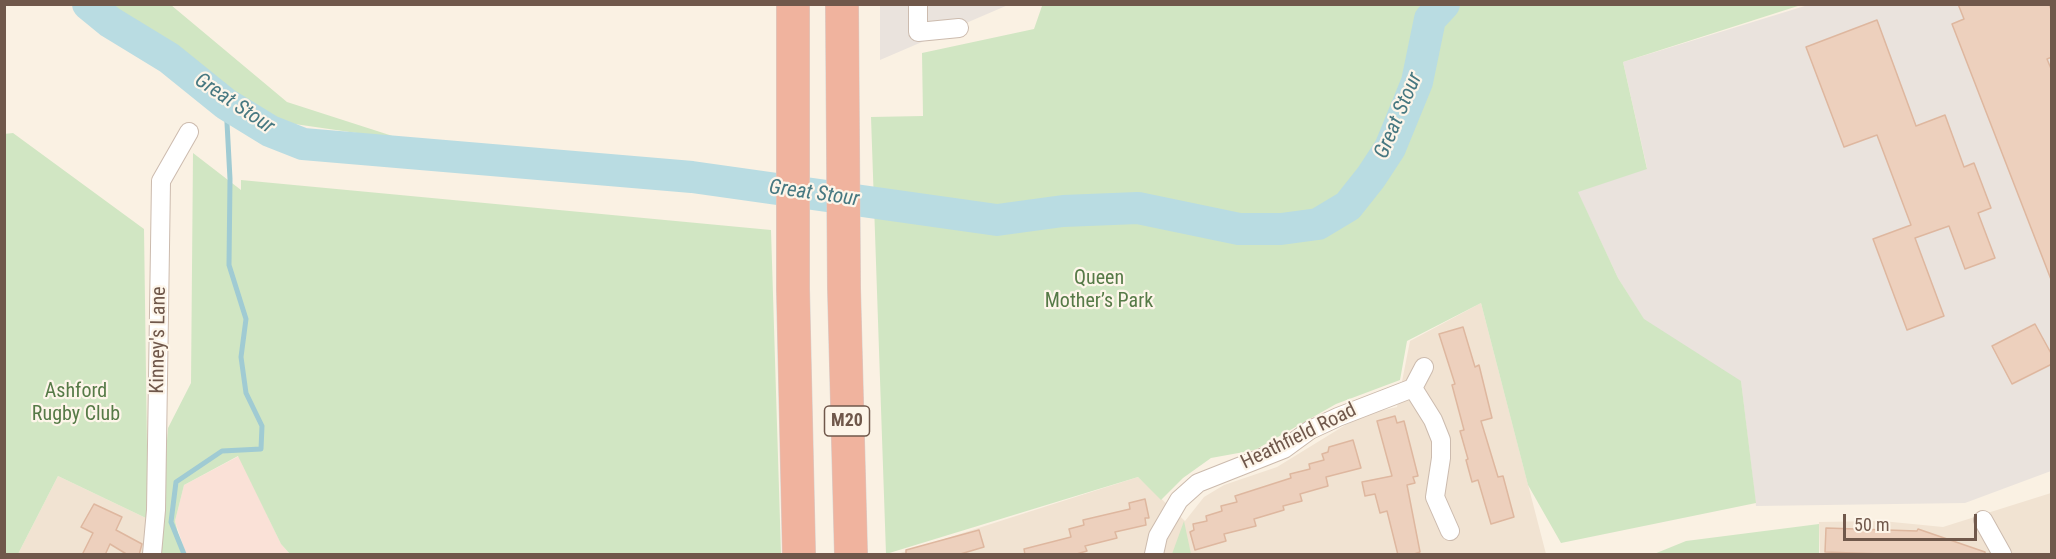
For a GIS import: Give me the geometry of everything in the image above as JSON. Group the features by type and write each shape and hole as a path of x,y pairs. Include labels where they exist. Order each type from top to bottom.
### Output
{"highway":[{"name":"M20","path":"793,4 794,288 799,555"},
{"name":"M20","path":"842,4 844,288 850,555"}],"street":[{"path":"918,4 918,32 959,28"},
{"name":"Kinney's Lane","path":"152,555 156,499 161,181 189,132"},
{"path":"1424,367 1413,388 1441,440 1441,458 1435,497 1450,531"},
{"name":"Heathfield Road","path":"1154,555 1158,536 1179,500 1198,483 1284,449 1310,430 1338,417 1413,388"},
{"path":"1983,520 2002,555"}],"shaded area":[{"path":"880,5 1008,5 880,60"},
{"path":"1808,5 2051,5 2051,471 1965,503 1756,506 1741,382 1644,320 1618,278 1577,191 1647,168 1623,62"},
{"path":"1481,303 1546,554 897,554 1138,477 1185,521 1204,497 1224,485 1277,467 1347,424 1371,413 1397,407 1410,341"},
{"path":"239,456 281,544 290,554 186,554 175,521 184,485"},
{"path":"58,476 148,519 158,554 18,554"},
{"path":"2051,493 2051,554 1820,554 1819,522 1882,521 1943,527"}],"green space":[{"name":"Queen Mother’s Park","path":"1048,4 1801,5 1623,62 1647,169 1578,192 1618,278 1644,319 1741,381 1756,503 1561,543 1528,485 1481,303 1407,341 1400,380 1336,404 1255,450 1211,458 1183,478 1161,500 1138,477 886,554 871,117 923,116 922,53 1034,29 1042,6"},
{"path":"112,5 171,5 287,102 405,140 267,120 231,96"},
{"name":"Ashford Rugby Club","path":"13,133 144,229 148,519 58,476 18,554 5,554 4,134"},
{"path":"193,153 241,190 241,180 771,230 781,554 290,554 281,544 238,456 184,485 175,521 183,554 158,554 168,428 191,383"},
{"path":"1184,521 1191,554 1172,554"},
{"path":"1819,524 1819,554 1654,554 1686,541"}],"building":[{"path":"1958,4 2049,4 2052,12 2052,57 2047,59 2052,71 2052,282 1952,24 1964,19"},
{"path":"1877,20 1916,126 1945,115 1964,167 1974,163 1991,208 1978,213 1995,258 1965,269 1949,226 1915,238 1944,316 1907,330 1873,239 1911,225 1877,135 1844,147 1806,47"},
{"path":"2035,324 2052,355 2052,364 2012,384 1992,346"},
{"path":"1463,327 1475,367 1479,365 1492,418 1481,421 1498,477 1503,476 1514,517 1491,524 1478,480 1472,482 1460,431 1464,430 1452,385 1455,384 1439,334"},
{"path":"1395,416 1397,423 1404,421 1418,476 1413,477 1415,483 1407,485 1420,552 1411,555 1398,555 1387,511 1380,513 1375,494 1365,496 1362,482 1392,476 1377,421"},
{"path":"1353,440 1361,468 1326,477 1328,486 1300,494 1302,501 1283,506 1284,510 1254,519 1256,526 1224,534 1226,541 1195,550 1190,532 1194,530 1193,524 1207,521 1206,516 1222,511 1221,506 1237,502 1235,496 1291,478 1290,474 1310,469 1309,464 1324,460 1322,454 1328,452 1329,447"},
{"path":"1145,499 1149,518 1145,518 1146,525 1115,532 1117,538 1085,546 1087,551 1073,555 1025,555 1024,549 1071,537 1069,529 1084,525 1083,520 1130,509 1129,503"},
{"path":"94,504 122,517 116,530 142,544 139,555 128,555 110,544 105,555 82,555 93,533 81,527"},
{"path":"1826,528 1917,531 1918,529 1985,552 1985,555 1825,552"},
{"path":"979,530 984,547 957,555 906,555 906,550"}],"waterway":[{"name":"Great Stour","path":"88,4 110,22 169,58 226,104 270,131 303,144 692,177 997,220 1063,211 1138,208 1239,229 1281,229 1318,224 1348,206 1390,148 1417,82 1430,19 1444,4"},
{"path":"184,554 171,522 176,482 222,451 261,449 262,426 246,393 241,357 246,319 229,265 230,179 226,104"}]}
